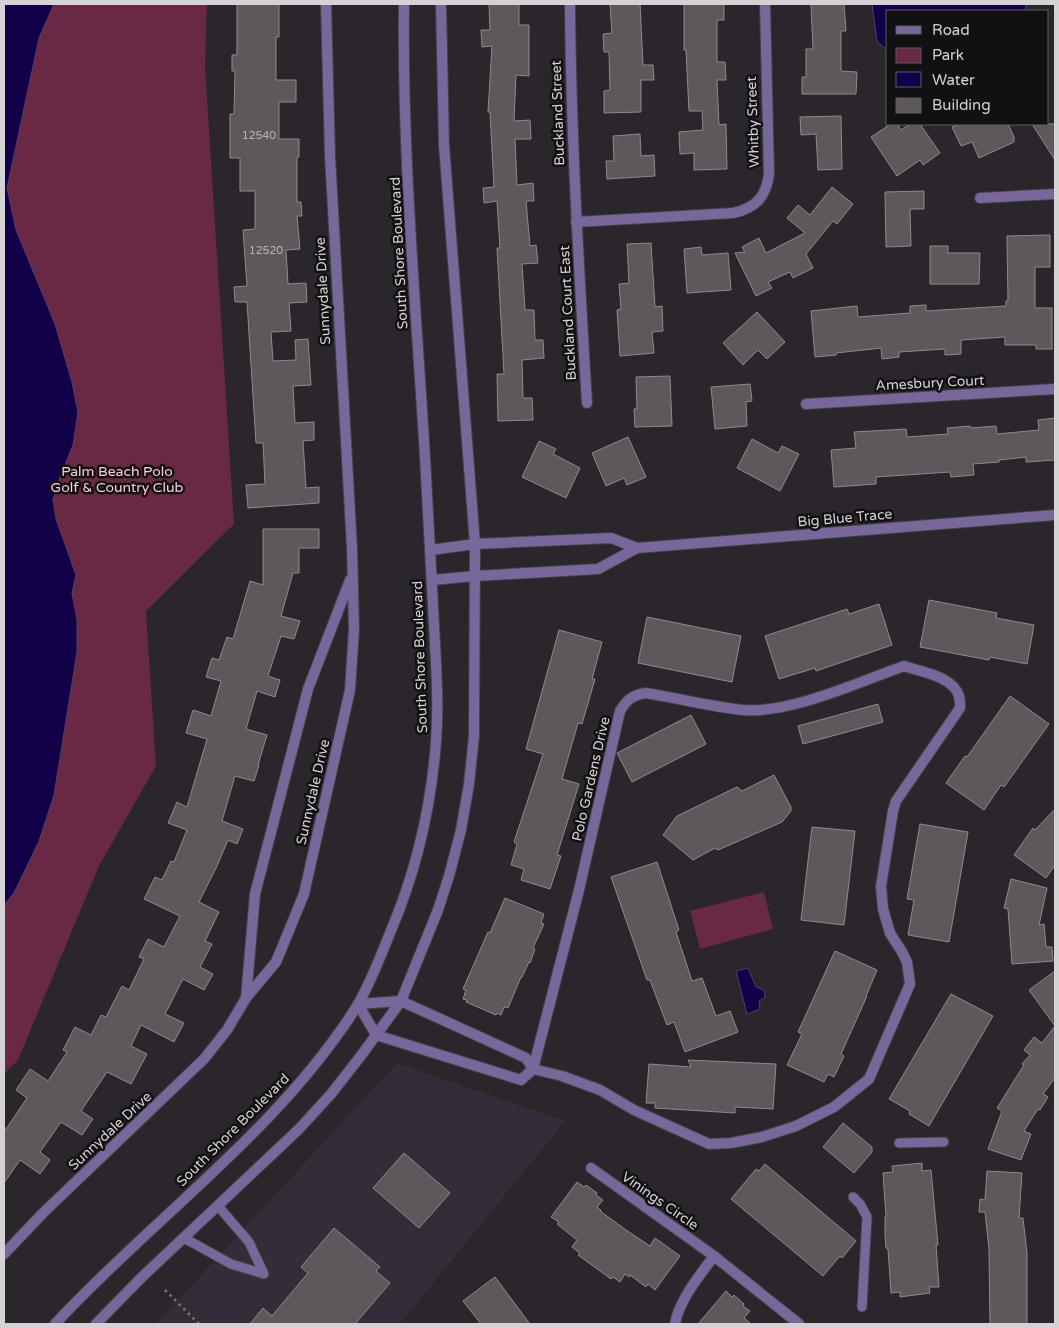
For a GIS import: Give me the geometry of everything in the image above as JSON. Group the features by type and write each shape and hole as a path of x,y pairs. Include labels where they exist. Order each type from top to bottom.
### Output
{"street":[{"name":"Sunnydale Drive","path":"4,1254 43,1213 204,1059 227,1030 246,998 276,962 304,894 350,690 354,629 351,577 352,548 330,165 326,4"},
{"name":"South Shore Boulevard","path":"55,1324 109,1269 266,1120 298,1086 358,1004 384,950 401,908 424,830 432,785 437,693 406,150 404,4"},
{"path":"96,1324 299,1129 331,1094 376,1035 401,1001 446,885 461,830 474,736 475,544 444,145 441,4"},
{"name":"Buckland Street","path":"570,4 571,101 576,222"},
{"name":"Whitby Street","path":"576,222 733,213 744,210 762,196 769,174 765,4"},
{"path":"980,198 1055,194"},
{"name":"Buckland Court East","path":"576,222 587,403"},
{"name":"Amesbury Court","path":"806,404 1055,390"},
{"name":"Big Blue Trace","path":"432,580 598,569 637,548 1055,515"},
{"name":"Big Blue Trace","path":"430,550 475,544 611,538 637,548"},
{"name":"Sunnydale Drive","path":"246,998 254,894 308,688 351,577"},
{"name":"Polo Gardens Drive","path":"358,1004 401,1001 526,1058 533,1069 562,1076 600,1090 634,1110 709,1144 730,1143 762,1137 796,1126 834,1106 868,1079 910,984 907,962 890,933 883,909 881,886 896,801 960,708 959,696 954,686 944,680 904,666 809,700 767,709 744,710 646,693 634,694 625,702 620,711 579,890 533,1069"},
{"path":"358,1004 376,1035 521,1080 533,1069"},
{"name":"Vinings Circle","path":"591,1168 714,1256 799,1324"},
{"path":"675,1324 676,1317 692,1286 714,1256"}],"lane":[{"path":"898,1143 944,1142"},
{"path":"853,1197 867,1216 862,1307"},
{"path":"184,1238 231,1264 264,1274 249,1242 218,1206"}],"path":[{"path":"165,1290 199,1324"}],"shaded area":[{"path":"397,1063 565,1121 400,1324 156,1324"}],"green space":[{"name":"Palm Beach Polo Golf & Country Club","path":"4,4 207,4 205,66 234,524 146,611 156,766 99,866 18,1060 4,1074"},
{"path":"764,892 773,929 700,949 690,911"}],"water":[{"path":"4,4 54,4 39,38 7,188 16,230 55,324 72,382 78,413 73,445 53,500 56,519 76,575 72,593 77,620 77,652 54,795 39,841 14,893 4,905"},
{"path":"872,4 1027,4 1024,10 886,10 886,49 877,41"},
{"path":"748,968 756,987 764,990 765,997 759,1001 760,1009 747,1014 736,971"}],"building":[{"path":"237,4 279,4 279,37 276,37 276,80 296,80 296,102 279,102 279,139 299,139 297,202 301,202 302,216 297,216 300,249 286,250 288,284 306,283 307,302 289,303 291,331 271,332 273,361 296,360 295,340 308,339 311,385 293,386 295,423 314,422 314,440 303,441 306,488 319,487 319,503 248,508 246,485 265,484 263,443 256,443 247,302 235,302 234,287 247,286 243,230 255,229 255,191 240,191 240,158 230,158 230,114 234,114 235,71 232,71 232,55 237,55"},
{"path":"489,4 519,4 519,25 529,25 529,76 516,75 514,121 530,120 531,139 515,139 517,185 533,183 534,201 526,201 530,246 536,245 538,263 522,264 525,310 534,310 535,340 543,340 544,358 522,360 523,398 532,398 533,420 498,421 497,374 504,374 497,248 500,248 497,201 484,203 483,188 494,187 490,112 488,112 492,46 482,47 481,30 490,30"},
{"path":"610,4 640,4 643,65 653,65 654,80 641,80 641,112 604,113 604,91 610,90 609,52 604,52 603,34 612,33"},
{"path":"684,4 724,4 724,20 717,20 717,62 725,62 726,80 717,80 719,125 726,124 727,169 694,170 694,153 680,154 679,132 703,130 702,111 689,111 686,50 684,50"},
{"path":"811,4 844,4 846,31 841,31 841,71 857,72 856,94 802,94 802,77 806,77 806,49 813,49"},
{"path":"841,116 842,169 818,170 816,134 801,135 800,117"},
{"path":"1055,124 1055,160 1033,125"},
{"path":"889,125 898,125 901,130 908,125 921,125 940,153 923,165 920,160 897,176 871,137"},
{"path":"957,125 1008,125 1014,137 1014,142 979,158 972,142 961,146 952,127"},
{"path":"640,134 641,156 654,155 655,176 607,179 606,161 614,161 613,136"},
{"path":"832,187 853,204 837,224 833,221 806,254 813,268 793,278 790,272 768,282 772,288 756,296 735,253 745,252 742,247 759,238 766,253 805,233 787,218 798,205 810,215"},
{"path":"924,191 924,209 910,209 911,246 886,247 885,192"},
{"path":"1050,235 1050,267 1035,267 1035,308 1052,308 1052,349 1036,349 1036,345 1005,345 1005,337 961,340 961,354 945,355 945,349 899,352 899,357 882,359 881,348 815,357 811,311 857,306 858,317 910,313 910,306 926,305 926,311 1006,306 1006,301 1008,301 1007,236"},
{"path":"651,243 655,307 662,306 663,331 652,332 654,353 620,356 617,310 621,309 619,284 629,283 627,244"},
{"path":"930,246 948,246 948,253 980,253 979,284 930,284"},
{"path":"701,247 702,255 728,253 731,290 687,293 684,249"},
{"path":"757,312 785,342 767,359 758,350 743,365 723,343"},
{"path":"670,376 672,426 635,427 634,409 637,409 636,377"},
{"path":"750,384 752,401 746,402 747,426 715,429 711,387"},
{"path":"1055,418 1055,460 1026,462 1026,457 999,460 999,462 973,464 974,475 951,477 950,472 876,477 876,484 834,487 831,450 856,448 854,432 906,429 907,437 948,434 947,428 996,426 997,434 1039,430 1038,420"},
{"path":"628,437 646,477 627,485 624,478 606,486 592,453"},
{"path":"752,439 778,453 782,446 799,454 780,491 737,468"},
{"path":"539,441 556,449 553,454 580,468 566,498 522,477"},
{"path":"263,529 319,529 319,548 299,548 299,573 293,573 281,616 300,621 294,639 281,636 268,676 280,680 275,697 257,691 246,729 267,735 254,781 235,776 222,821 243,829 237,844 228,840 199,902 219,912 205,941 212,944 200,967 213,974 204,990 183,979 165,1014 184,1023 174,1042 141,1025 131,1046 147,1054 131,1084 107,1072 81,1111 93,1119 82,1135 61,1122 40,1152 50,1160 40,1174 20,1160 4,1183 4,1132 27,1098 16,1090 30,1069 48,1081 67,1052 63,1050 75,1027 91,1035 101,1015 106,1017 122,986 129,990 144,959 139,957 148,939 164,947 180,916 144,899 155,877 162,880 171,861 174,862 187,830 168,823 177,802 187,807 207,739 186,733 193,710 211,716 221,681 206,677 212,658 219,660 227,637 233,639 250,581 263,585"},
{"path":"929,600 997,613 996,618 1034,625 1027,664 990,657 989,660 920,647"},
{"path":"879,604 892,645 816,671 815,668 779,679 765,636 847,609 849,614"},
{"path":"647,617 741,636 732,682 638,663"},
{"path":"559,630 602,642 592,679 595,679 582,724 578,723 562,779 579,784 557,855 561,856 550,889 521,880 524,869 511,865 517,844 514,842 543,754 526,749"},
{"path":"1010,696 1049,724 1004,787 1001,785 984,810 946,783 965,756 967,757"},
{"path":"878,704 883,722 803,744 798,726"},
{"path":"691,715 706,744 632,782 617,753"},
{"path":"774,775 791,807 791,811 782,822 718,850 715,848 693,860 663,835 677,816 737,787 742,791"},
{"path":"1055,809 1055,865 1046,878 1014,855 1033,828 1035,830"},
{"path":"920,824 968,832 949,942 908,935 914,900 907,899"},
{"path":"812,827 855,831 844,925 801,920"},
{"path":"657,862 679,930 676,932 692,981 702,978 716,1016 730,1011 738,1032 685,1052 674,1022 667,1025 650,980 647,980 611,877"},
{"path":"1011,879 1047,888 1039,925 1044,924 1046,947 1052,947 1053,961 1012,964 1008,909 1004,908"},
{"path":"505,898 544,914 541,923 544,924 533,948 535,949 530,963 521,977 508,1008 504,1007 501,1015 497,1013 496,1015 466,1002 467,1000 463,999 466,990 463,989"},
{"path":"835,951 877,970 841,1054 844,1056 834,1077 828,1074 824,1082 787,1065 802,1034 798,1032"},
{"path":"1055,971 1055,1026 1029,990"},
{"path":"951,994 993,1016 929,1126 909,1114 910,1111 889,1099"},
{"path":"1055,1026 1055,1078 1043,1094 1048,1097 1024,1131 1031,1134 1021,1160 988,1149 1002,1111 997,1108 1024,1065 1022,1064 1030,1055 1024,1050 1034,1037 1042,1043"},
{"path":"688,1060 776,1064 773,1109 735,1107 735,1113 655,1108 655,1103 646,1103 649,1064 691,1067"},
{"path":"843,1123 872,1147 872,1152 854,1173 823,1147"},
{"path":"404,1153 450,1193 419,1228 373,1188"},
{"path":"922,1163 922,1171 931,1170 938,1245 936,1245 939,1287 929,1287 930,1293 900,1297 900,1292 891,1293 888,1249 886,1248 885,1235 886,1216 883,1173 893,1172 892,1166"},
{"path":"765,1164 856,1241 823,1276 731,1199 756,1169 759,1171"},
{"path":"987,1171 1022,1173 1019,1218 1023,1218 1027,1253 1027,1324 990,1324 989,1249 985,1212 979,1212 980,1199 985,1200"},
{"path":"577,1182 584,1187 586,1185 597,1193 596,1195 603,1200 597,1207 600,1211 626,1230 650,1246 655,1238 680,1256 655,1290 648,1284 646,1287 630,1275 629,1277 625,1274 620,1282 613,1277 611,1279 578,1255 580,1253 572,1247 577,1240 557,1224 559,1222 551,1217"},
{"path":"334,1228 380,1267 376,1271 390,1283 355,1324 250,1324 263,1308 272,1316 308,1273 301,1267"},
{"path":"495,1277 530,1324 481,1324 463,1301"},
{"path":"726,1291 732,1297 734,1295 750,1311 744,1318 751,1324 698,1324"}]}
